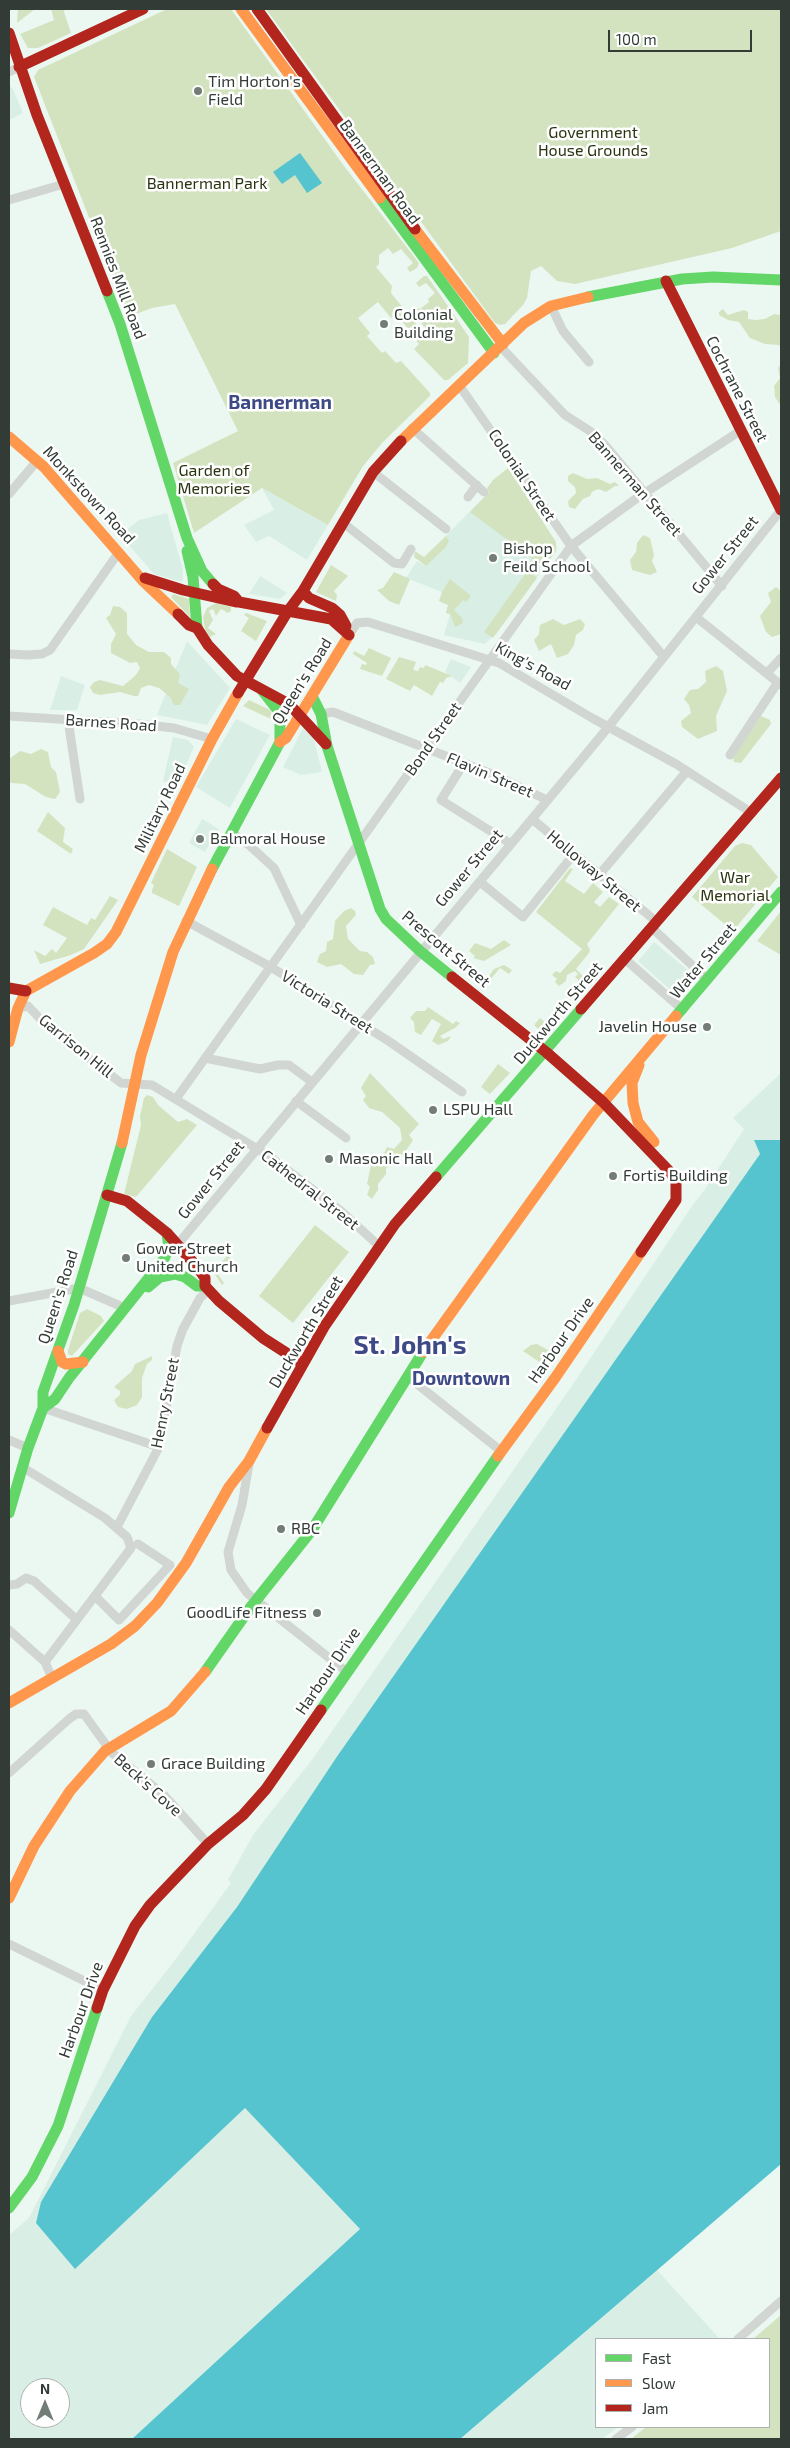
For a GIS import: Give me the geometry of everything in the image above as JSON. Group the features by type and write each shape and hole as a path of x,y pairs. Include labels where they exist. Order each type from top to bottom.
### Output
{"main road":[{"path":"14,69 143,9"},
{"name":"Bannerman Road","path":"241,9 499,348"},
{"name":"Bannerman Road","path":"257,9 499,348"},
{"name":"Rennies Mill Road","path":"9,33 14,69 64,184 120,324 187,538 202,571 210,582 239,602 331,620 349,635"},
{"name":"Military Road","path":"26,991 94,954 107,944 116,932 212,739 245,680 288,611 303,591 373,472 412,428 532,316 551,306 575,299 666,281 713,277 781,280"},
{"name":"Cochrane Street","path":"666,281 781,510"},
{"name":"Monkstown Road","path":"9,437 37,461 142,577 143,581 189,625 196,628 208,645 237,676 245,680"},
{"name":"Rennies Mill Road","path":"187,538 186,550 194,593 196,628"},
{"path":"142,577 194,593 231,602 239,602"},
{"path":"303,591 309,598 332,608 346,624 349,635"},
{"name":"Queen's Road","path":"43,1408 44,1392 79,1288 128,1122 134,1084 162,984 186,921 231,832 280,742 286,738 349,635"},
{"name":"Prescott Street","path":"245,680 289,704 328,746"},
{"path":"262,690 280,714 280,742"},
{"name":"Prescott Street","path":"312,696 321,714 328,746 380,909 394,928 546,1052 603,1102 658,1158"},
{"name":"Duckworth Street","path":"9,1703 51,1676 118,1639 135,1626 157,1603 186,1564 229,1487 249,1461 270,1427 302,1363 379,1246 430,1182 546,1052 781,778"},
{"name":"Water Street","path":"9,1898 34,1846 64,1798 108,1749 161,1718 180,1703 203,1675 256,1600 329,1505 407,1376 603,1102 683,1010 781,892"},
{"path":"9,988 26,991 14,1006 9,1042"},
{"path":"640,1059 632,1083 633,1103 638,1122 655,1144 658,1158"},
{"name":"Harbour Drive","path":"9,2208 32,2177 58,2126 103,1990 135,1926 150,1906 208,1844 254,1804 501,1451 555,1378 673,1206 677,1190 676,1182 658,1158"},
{"path":"107,1195 127,1201 167,1232 205,1278 207,1288"},
{"name":"Gower Street","path":"43,1408 55,1399 168,1252 167,1232"},
{"path":"142,1287 150,1287 160,1277 175,1274 185,1277 197,1286 207,1288 263,1338 302,1363"},
{"path":"58,1351 62,1362 66,1364 82,1362"},
{"path":"9,1513 28,1448 43,1408"}],"street":[{"path":"9,200 64,184"},
{"path":"551,306 563,331 589,362"},
{"name":"Bannerman Street","path":"499,348 565,414 598,438 722,586"},
{"name":"Colonial Street","path":"459,385 571,546 664,657"},
{"path":"412,428 481,488 468,497"},
{"name":"Bond Street","path":"176,1099 571,546 645,493 740,431"},
{"path":"9,494 37,461"},
{"path":"373,472 446,529"},
{"name":"Gower Street","path":"178,1244 420,951 512,844 722,586 781,510"},
{"path":"342,522 394,563 406,565 412,549"},
{"path":"9,654 42,654 50,650 119,552"},
{"path":"696,617 780,683 730,755"},
{"name":"King's Road","path":"349,635 357,623 368,622 490,659 688,771 752,813"},
{"path":"767,673 781,658"},
{"name":"Flavin Street","path":"321,714 333,712 464,763 534,792 547,800"},
{"name":"Barnes Road","path":"9,716 103,721 174,728 212,739"},
{"path":"68,720 80,799"},
{"path":"464,763 441,800 512,844"},
{"path":"600,875 688,771"},
{"name":"Holloway Street","path":"532,819 600,875 655,925 708,980"},
{"path":"231,832 249,845 274,868 301,925"},
{"path":"480,882 523,917 574,854"},
{"name":"Victoria Street","path":"186,921 271,967 361,1023 462,1092"},
{"path":"625,959 683,1010"},
{"name":"Garrison Hill","path":"14,1006 28,1006 46,1024 121,1083 134,1084"},
{"path":"205,1058 260,1069 278,1065 289,1065 312,1082"},
{"name":"Cathedral Street","path":"134,1084 152,1085 269,1156 334,1206 379,1246"},
{"path":"296,1101 346,1138"},
{"path":"9,1301 79,1288 125,1308"},
{"name":"Henry Street","path":"117,1527 159,1447 177,1346 192,1310 207,1288"},
{"path":"407,1376 501,1451"},
{"path":"43,1408 159,1447"},
{"path":"9,1440 28,1448"},
{"path":"249,1461 242,1505 230,1544 228,1558 235,1578 256,1600 282,1622 347,1672"},
{"path":"22,1467 91,1508 117,1527 127,1537 131,1548 44,1662"},
{"path":"98,1599 119,1620 170,1565 138,1544"},
{"path":"9,1585 17,1584 29,1578 76,1619"},
{"path":"9,1630 44,1662 51,1676"},
{"path":"9,1773 76,1714 84,1714 88,1718 104,1739 108,1749"},
{"name":"Beck's Cove","path":"108,1749 163,1794 208,1844"},
{"path":"9,1944 103,1990"},
{"path":"739,2338 781,2300"},
{"path":"616,2439 631,2428"}],"shaded area":[{"path":"9,85 13,89 23,113 9,120"},
{"path":"262,488 328,525 307,560 269,536 256,542 244,525 274,510"},
{"name":"Bishop Feild School","path":"477,504 554,538 557,547 554,554 499,630 485,644 444,635 450,614 446,613 448,605 439,601 442,592 406,578 417,561 426,566 448,541 446,536"},
{"path":"167,513 183,570 183,581 154,574 120,535 139,520"},
{"path":"260,576 287,593 280,599 249,594"},
{"path":"187,641 230,688 207,725 157,715"},
{"path":"451,659 471,667 460,683 445,672"},
{"path":"61,676 85,685 77,710 50,710"},
{"path":"236,719 270,735 230,808 196,787"},
{"path":"303,728 314,739 322,772 301,775 283,767"},
{"path":"173,737 188,740 194,747 176,787 163,781"},
{"path":"202,819 219,829 205,852 189,843"},
{"path":"654,942 695,976 677,996 638,961"},
{"path":"781,1073 781,1140 754,1140 760,1154 338,1755 237,1907 152,2017 137,2044 76,2268 245,2108 360,2229 132,2439 9,2439 9,2235 29,2218 131,2016 175,1960 231,1883 228,1880 253,1835 314,1757 571,1387 744,1129 733,1118"},
{"path":"657,2270 719,2338 595,2338 595,2428 617,2428 602,2439 460,2439"}],"green space":[{"path":"18,9 35,9 17,23"},
{"path":"51,9 65,9 64,12 71,33 38,48 28,48 20,34 54,20"},
{"name":"Bannerman Park","path":"167,9 231,9 344,166 419,263 417,268 410,272 407,268 413,263 401,249 393,254 388,248 379,255 379,264 376,267 392,286 391,293 417,325 410,331 396,314 391,318 378,302 358,318 370,333 367,336 382,353 385,351 396,363 401,361 430,393 430,396 383,442 363,466 328,525 262,488 194,533 173,463 238,431 175,304 152,308 128,317 34,77 38,70"},
{"name":"Government House Grounds","path":"266,9 781,9 781,231 732,248 575,284 557,281 541,266 531,271 527,298 523,305 505,324 495,323"},
{"path":"424,276 427,276 469,337 468,363 448,380 444,380 414,349 419,344 413,336 421,328 424,331 426,329 411,310 415,307 420,309 429,302 428,299 435,293 426,283 419,287 416,283"},
{"path":"723,309 728,315 744,310 748,312 748,319 755,320 765,319 774,314 781,315 781,348 779,345 765,344 750,338 739,322 728,320 719,315 719,312"},
{"path":"781,364 781,406 775,397 774,386 780,378 778,368"},
{"path":"508,468 556,542 556,551 545,566 470,512 489,492 487,488 493,480"},
{"path":"573,473 587,479 597,478 610,484 615,482 619,486 615,486 606,492 598,489 592,492 575,509 569,507 568,501 576,493 575,487 568,481 568,476"},
{"path":"643,535 650,538 654,555 652,561 657,572 650,575 632,570 630,560 636,552 637,543"},
{"path":"446,536 449,541 446,547 426,566 414,557 415,551 424,557"},
{"path":"331,565 348,576 334,591 337,595 336,601 316,592"},
{"path":"528,570 537,578 493,638 484,632"},
{"path":"394,572 410,579 399,605 389,601 377,590 383,588"},
{"path":"450,579 471,596 466,602 463,600 454,610 462,618 463,623 455,627 450,614 446,613 448,605 439,601"},
{"path":"776,587 781,591 781,634 772,637 766,632 760,616 771,602 768,593"},
{"path":"173,594 189,599 190,617 171,597"},
{"path":"216,603 231,607 231,611 228,613 221,609 216,616 213,609 209,611 213,620 208,628 216,634 210,637 205,630 203,617 207,608"},
{"path":"113,606 120,607 127,613 127,634 136,645 149,652 164,652 171,658 171,664 180,674 178,683 189,689 180,705 174,705 170,697 159,688 149,685 141,688 138,696 120,692 100,695 93,693 90,687 94,682 100,680 123,686 136,675 140,668 137,662 130,663 111,653 111,644 116,634 106,618 110,615"},
{"path":"246,613 267,621 256,641 241,631 249,618 244,615"},
{"path":"553,619 564,625 580,619 585,624 583,630 576,635 574,645 568,654 557,658 551,644 539,651 534,640 539,634 540,625"},
{"path":"369,648 391,658 382,676 360,669 362,664 366,665 367,663 353,654 354,651 364,656"},
{"path":"399,657 416,662 413,670 418,671 420,667 424,668 425,665 452,676 446,678 443,683 440,682 432,696 414,685 410,691 386,679"},
{"path":"716,666 723,671 727,691 716,716 717,731 698,739 682,727 681,721 691,713 689,705 684,699 690,690 698,689 706,682 705,671"},
{"path":"249,700 270,710 275,721 243,706"},
{"path":"761,716 770,720 771,724 741,763 734,762 733,757"},
{"path":"41,749 48,752 51,767 56,772 60,792 55,799 46,797 25,784 11,783 9,781 9,759 20,751 31,754"},
{"path":"48,812 65,828 63,842 73,849 71,854 37,831"},
{"name":"War Memorial","path":"742,843 751,845 778,877 733,931 692,897 735,846"},
{"path":"167,849 197,867 179,906 152,893 154,885 151,883"},
{"path":"570,868 573,869 565,881 584,894 593,883 603,892 594,902 600,907 609,897 619,904 587,944 590,950 589,953 576,969 588,981 585,986 575,977 578,974 575,971 567,975 566,981 559,986 555,982 557,979 552,975 556,971 560,973 582,949 536,912"},
{"path":"110,896 118,900 84,949 40,964 34,950 45,956 52,949 56,953 67,938 43,925 53,907 87,925 91,918 95,920"},
{"path":"351,908 355,911 356,915 346,926 348,939 360,951 367,952 373,957 375,964 370,965 363,975 354,974 341,964 327,967 317,962 320,954 326,951 327,942 333,939 335,921 344,911"},
{"path":"781,911 781,955 757,941"},
{"path":"504,940 511,945 484,961 473,958 475,956 469,951 475,943 491,949"},
{"path":"504,965 512,970 509,974 500,968 484,987 482,986 494,969"},
{"path":"428,1007 453,1024 456,1021 460,1023 440,1036 443,1039 451,1036 448,1041 438,1045 432,1041 441,1024 432,1019 421,1035 415,1032 414,1022 410,1018 416,1011 425,1011"},
{"path":"540,1018 550,1026 544,1034 534,1025"},
{"path":"498,1064 510,1073 490,1094 481,1087"},
{"path":"370,1073 419,1124 409,1135 413,1140 398,1163 386,1168 386,1174 378,1184 378,1190 372,1199 367,1195 370,1187 367,1184 371,1165 380,1161 387,1147 394,1149 402,1140 400,1128 382,1112 369,1108 363,1100 366,1096 361,1088"},
{"path":"147,1095 153,1097 158,1105 178,1122 187,1119 197,1125 136,1197 124,1194 141,1125 140,1116 144,1098"},
{"path":"315,1225 349,1252 293,1323 259,1296"},
{"path":"227,1256 231,1258 218,1274 224,1283 222,1285 213,1272"},
{"path":"87,1309 101,1316 104,1321 72,1356 68,1354 68,1350 80,1313"},
{"path":"537,1344 557,1355 548,1368 523,1351 531,1345"},
{"path":"152,1356 152,1360 147,1364 142,1378 142,1397 137,1405 127,1409 118,1407 114,1400 120,1395 120,1391 114,1387 132,1371 135,1364"},
{"path":"781,2315 781,2439 631,2439 645,2428 770,2428 770,2338 754,2338"}],"water":[{"path":"300,153 322,183 307,193 295,175 282,184 273,172"},
{"path":"754,1140 781,1140 781,2164 460,2439 132,2439 360,2229 245,2108 75,2269 36,2223 41,2202 152,2017 237,1907 338,1755 760,1154"}],"traffic: fast":[{"path":"380,198 494,353"},
{"path":"588,297 682,279 713,277 781,280"},
{"path":"107,291 120,324 187,538 202,571 213,584"},
{"path":"187,551 193,577 197,628"},
{"path":"212,869 280,742 280,713 262,690"},
{"path":"312,696 321,714 327,746 380,909 386,919 420,951 452,977"},
{"path":"676,1016 781,892"},
{"path":"436,1177 581,1009"},
{"path":"9,1513 28,1448 43,1408 43,1392 74,1305 122,1143"},
{"path":"43,1408 55,1399 69,1378 164,1259 169,1248 167,1233"},
{"path":"148,1287 160,1277 175,1274 185,1277 197,1286 205,1286"},
{"path":"205,1672 250,1608 312,1530 423,1352"},
{"path":"321,1710 498,1456"},
{"path":"9,2208 32,2177 58,2126 97,2008"}],"traffic: slow":[{"path":"241,9 380,198"},
{"path":"415,229 503,344"},
{"path":"401,441 524,323 551,306 588,297"},
{"path":"9,437 44,467 143,581 178,614"},
{"path":"280,742 286,738 349,635"},
{"path":"9,1042 18,1008 26,991 94,953 107,944 116,932 212,739 238,693"},
{"path":"122,1143 141,1055 173,952 212,869"},
{"path":"423,1352 593,1115 676,1016"},
{"path":"639,1065 632,1083 633,1103 638,1122 654,1142"},
{"path":"498,1456 555,1378 641,1252"},
{"path":"58,1351 62,1362 66,1364 83,1362"},
{"path":"9,1703 111,1644 135,1626 157,1603 186,1563 229,1487 249,1461 267,1428"},
{"path":"9,1898 34,1846 70,1791 105,1751 171,1711 205,1672"}],"traffic: jam":[{"path":"19,67 143,9"},
{"path":"257,9 415,229"},
{"path":"9,33 37,115 107,291"},
{"path":"666,281 781,510"},
{"path":"238,693 288,611 303,591 373,472 401,441"},
{"path":"145,578 183,590 236,602"},
{"path":"213,584 218,589 234,596 239,602 331,619 349,635"},
{"path":"303,591 309,598 332,608 340,615 346,626"},
{"path":"178,614 189,625 197,628 208,645 237,676 289,704 326,744"},
{"path":"581,1009 781,778"},
{"path":"452,977 546,1052 603,1102 671,1173 676,1182 676,1200 641,1252"},
{"path":"9,988 26,991"},
{"path":"267,1428 324,1327 395,1224 436,1177"},
{"path":"107,1195 127,1201 167,1233 198,1268 205,1278 205,1286 219,1301 263,1338 302,1363"},
{"path":"97,2008 103,1990 135,1926 150,1905 208,1844 243,1815 266,1789 321,1710"}],"place":[{"name":"Tim Horton's Field","path":"198,91"},
{"name":"Colonial Building","path":"384,324"},
{"name":"Bishop Feild School","path":"493,558"},
{"name":"Balmoral House","path":"200,839"},
{"name":"Javelin House","path":"707,1027"},
{"name":"LSPU Hall","path":"433,1110"},
{"name":"Masonic Hall","path":"329,1159"},
{"name":"Fortis Building","path":"613,1176"},
{"name":"Gower Street United Church","path":"126,1258"},
{"name":"RBC","path":"281,1529"},
{"name":"GoodLife Fitness","path":"317,1613"},
{"name":"Grace Building","path":"151,1764"}],"district":[{"name":"Bannerman","path":"280,403"},
{"name":"St. John's","path":"410,1345"},
{"name":"Downtown","path":"461,1379"}],"park label":[{"name":"Garden of Memories","path":"214,480"}]}
